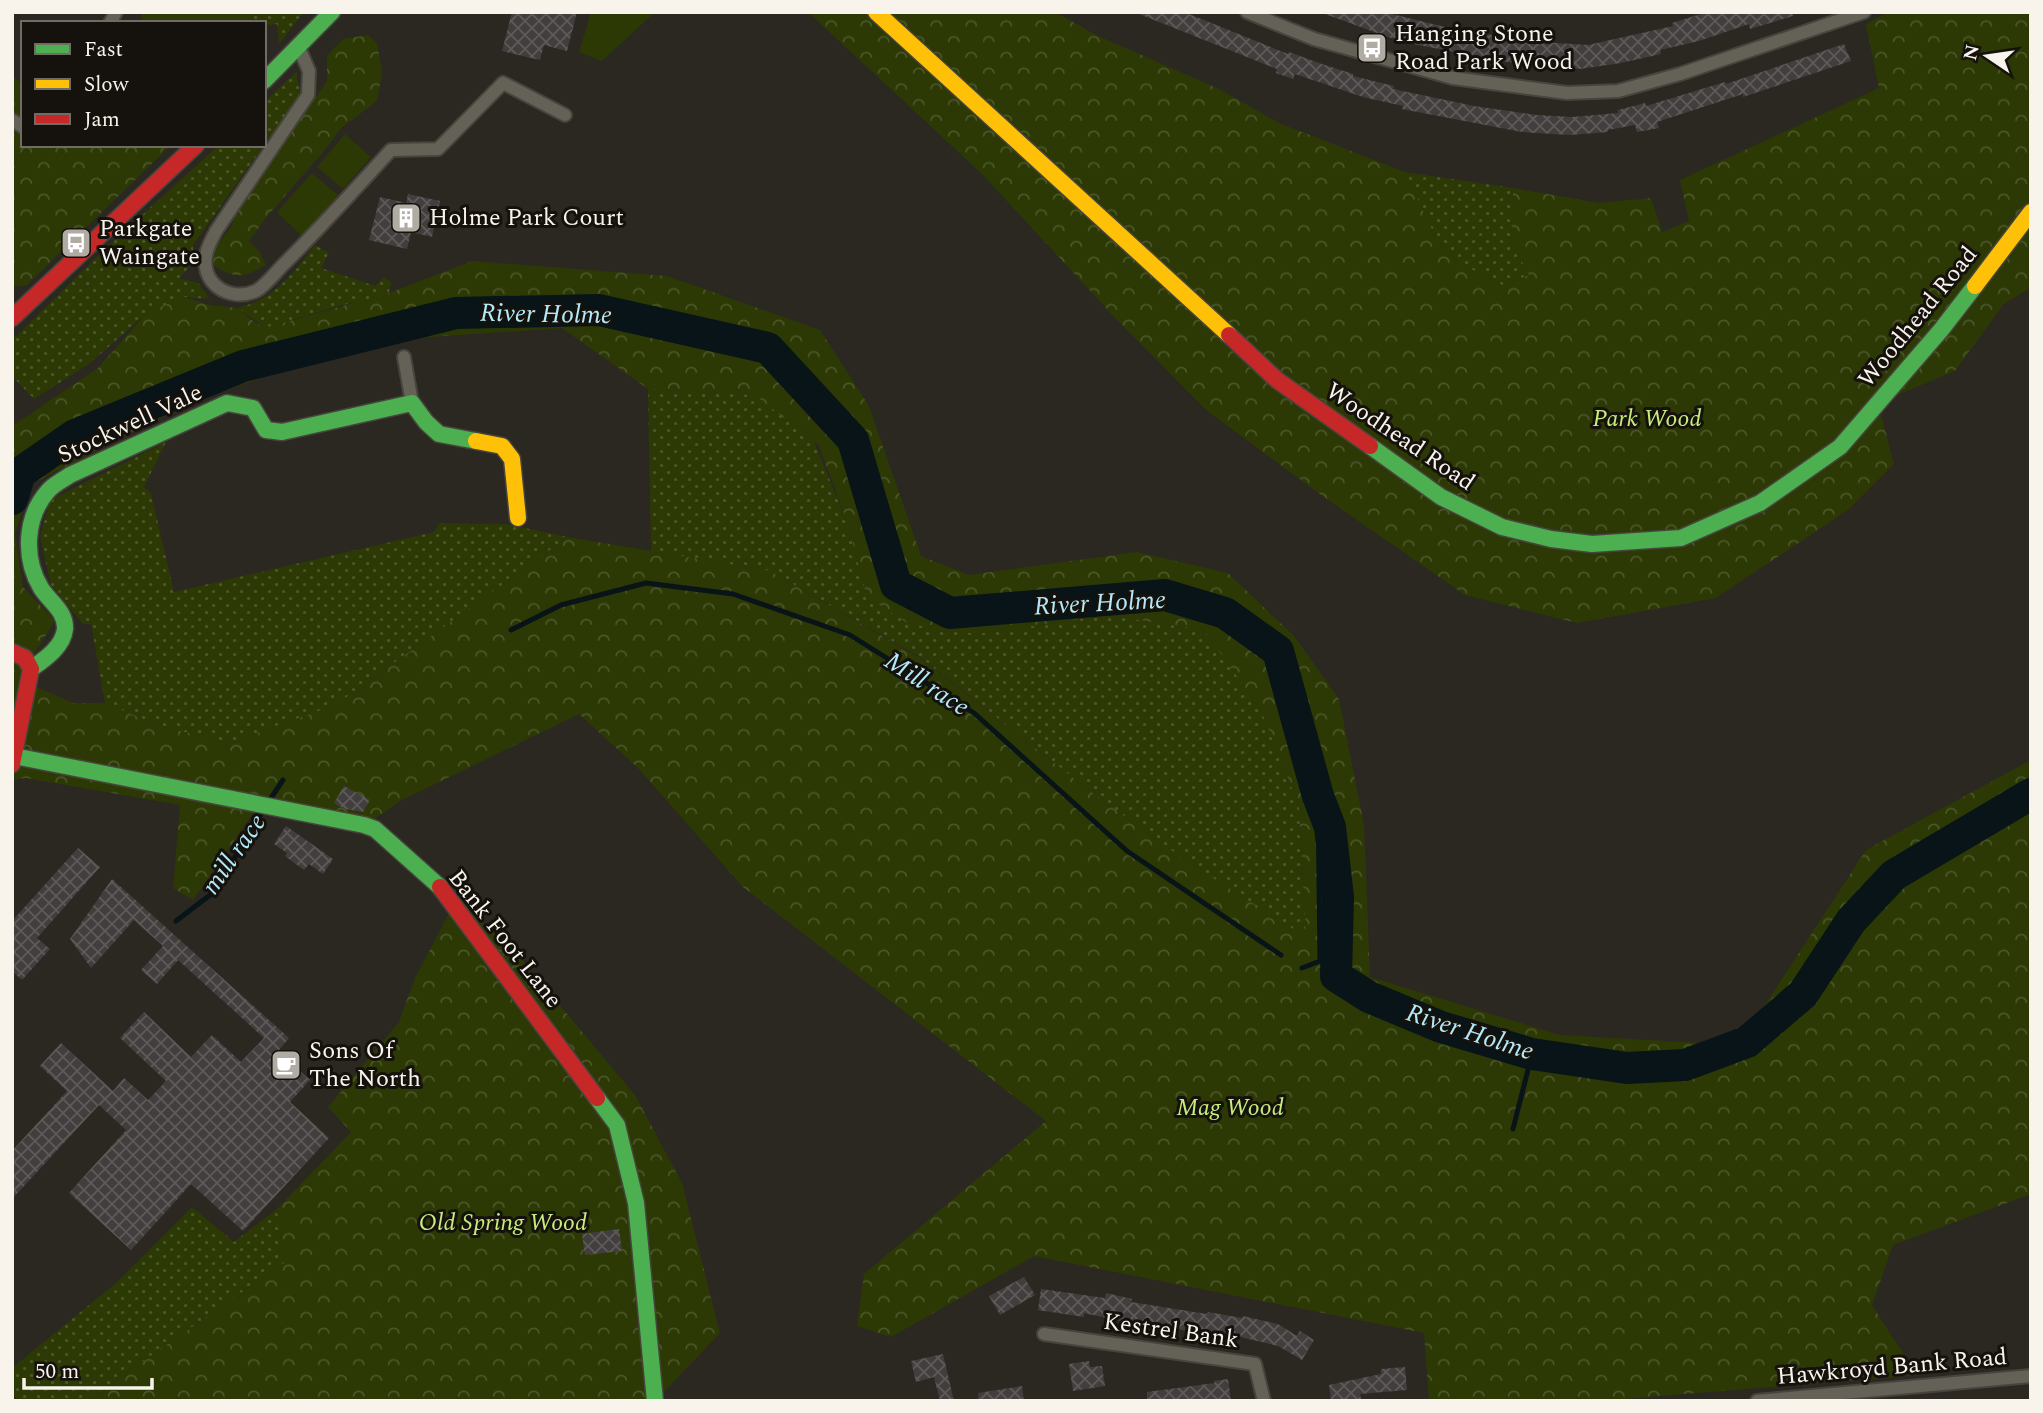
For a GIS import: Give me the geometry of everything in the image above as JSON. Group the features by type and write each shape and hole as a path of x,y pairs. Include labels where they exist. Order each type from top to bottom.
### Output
{"main road":[{"path":"266,79 332,12"},
{"name":"Woodhead Road","path":"876,12 1277,380 1441,497 1502,527 1551,539 1592,544 1681,538 1760,503 1840,447 1941,330 2031,212"},
{"path":"12,318 194,147"},
{"name":"Stockwell Vale","path":"31,669 58,649 66,626 64,619 40,587 29,560 30,533 37,505 49,489 70,475 228,403 253,408 266,430 282,432 412,403"},
{"path":"412,403 426,422 439,433 502,446 512,459 518,518"},
{"path":"13,760 31,669 25,658 15,653"},
{"name":"Bank Foot Lane","path":"13,760 364,825 375,829 438,884 617,1125 636,1203 655,1401"}],"street":[{"path":"1247,12 1314,39 1453,78 1567,93 1618,91 1680,74 1864,12"},
{"path":"299,48 309,71 308,95 216,231 206,253 210,282 224,292 237,295 258,290 391,150 438,149 503,83 565,115"},
{"path":"404,357 412,403"},
{"name":"Kestrel Bank","path":"1044,1334 1255,1364 1264,1401"},
{"name":"Hawkroyd Bank Road","path":"1757,1401 2031,1376"}],"green space":[{"path":"141,12 255,12 250,21 140,21"},
{"path":"255,12 304,12 279,44 277,24 266,26 266,21 250,21"},
{"path":"591,12 655,12 602,61 579,52"},
{"name":"Park Wood","path":"808,12 1055,12 1096,35 1219,89 1279,123 1405,172 1433,232 1459,263 1504,286 1529,275 1511,241 1513,188 1599,203 1651,198 1662,232 1689,221 1680,180 1879,88 1866,24 1889,12 2031,12 2031,287 2003,305 1955,371 1878,403 1894,464 1848,510 1716,598 1577,623 1465,595 1324,497 1206,410 1118,321 982,174"},
{"path":"368,35 377,43 382,72 377,101 341,128 249,241 259,251 266,265 240,275 214,266 213,251 231,227 238,208 327,81 327,56 343,39"},
{"path":"296,72 300,92 291,110 266,142 266,100"},
{"path":"12,76 20,82 21,79 21,147 169,147 27,285 12,287"},
{"path":"345,134 371,157 343,189 317,167"},
{"path":"217,147 263,147 193,245 194,262 179,278 198,283 210,299 183,297 147,313 89,364 34,399 12,376 12,340 106,248"},
{"path":"1405,172 1513,188 1511,241 1529,275 1504,286 1459,263 1433,232"},
{"path":"312,173 338,195 302,236 277,212"},
{"path":"315,245 329,253 321,268 375,286 384,277 391,282 389,293 380,298 342,305 265,328 238,308 263,298 282,284"},
{"name":"Mag Wood","path":"472,261 667,276 820,330 869,406 921,556 969,575 1137,552 1228,573 1294,636 1339,699 1364,825 1370,977 1560,1035 1739,1045 1866,850 2031,760 2031,1194 1893,1245 1872,1305 1917,1375 1599,1401 1429,1401 1424,1333 1034,1256 891,1337 857,1326 864,1274 1046,1121 743,887 638,768 579,714 402,800 377,817 370,833 254,812 193,900 173,888 180,805 26,778 12,780 12,426 97,369 147,313 183,297 210,305 238,308 265,328 389,293","holes":["562,328 648,389 755,395 819,446 848,524 867,597 909,624 976,634 1107,615 1204,630 1261,710 1299,806 1306,937 1186,861 1094,794 920,658 770,571 568,537 336,705 229,743 160,726 105,703 73,703 18,679 55,621 23,587 15,533 31,484 194,401 267,376 416,338"]},
{"path":"648,389 755,395 814,442 848,524 867,597 976,634 1107,615 1204,630 1261,710 1299,806 1306,938 1186,861 1094,794 920,657 770,571 651,551"},
{"path":"166,442 144,487 151,493 174,592 434,532 439,523 506,524 568,537 336,705 229,743 160,726 105,703 91,624 83,624 51,585 40,536 50,500"},
{"name":"Old Spring Wood","path":"457,898 516,953 635,1095 682,1183 720,1333 662,1394 665,1401 86,1401 284,1263 277,1209 351,1132 328,1107 399,1022 415,978"},
{"path":"192,1207 234,1242 277,1209 284,1263 86,1401 19,1401 12,1394 12,1368 116,1283"}],"building":[{"path":"512,12 577,12 567,51 544,45 540,60 502,51"},
{"path":"1184,12 1288,54 1289,52 1353,76 1394,86 1393,89 1474,106 1537,115 1572,117 1618,113 1618,110 1645,103 1646,106 1725,82 1726,84 1844,44 1851,61 1657,122 1659,128 1637,132 1635,125 1608,132 1570,135 1522,132 1402,109 1403,106 1363,97 1295,74 1293,79 1276,73 1277,69 1139,14"},
{"path":"1325,12 1384,12 1445,27 1526,41 1588,45 1673,26 1672,23 1707,12 1792,12 1793,16 1750,29 1749,24 1699,41 1660,50 1661,54 1580,69 1513,63 1418,45 1388,37"},
{"name":"Holme Park Court","path":"408,194 440,201 432,237 411,232 407,249 369,240 380,197 406,203"},
{"path":"344,786 370,800 363,812 345,809 334,803"},
{"path":"286,826 333,859 323,874 309,864 304,870 274,844"},
{"path":"78,848 100,867 37,938 50,949 22,980 12,971 12,921"},
{"path":"112,879 289,1038 278,1051 310,1080 290,1102 329,1138 243,1231 191,1184 131,1250 69,1193 126,1130 99,1105 12,1199 12,1151 67,1091 40,1066 61,1043 113,1091 124,1078 148,1100 166,1081 120,1038 144,1012 191,1057 212,1035 241,1062 264,1038 178,960 157,984 141,970 163,946 134,920 91,968 70,939"},
{"path":"619,1229 622,1251 585,1255 582,1234"},
{"path":"1024,1277 1035,1295 1000,1315 989,1296"},
{"path":"1041,1289 1105,1298 1106,1293 1132,1299 1131,1302 1207,1314 1243,1316 1278,1324 1297,1336 1300,1331 1314,1340 1302,1360 1278,1346 1232,1335 1231,1338 1129,1323 1084,1313 1084,1317 1038,1310"},
{"path":"943,1354 954,1401 940,1401 934,1377 916,1382 911,1361"},
{"path":"1089,1361 1090,1367 1102,1366 1105,1386 1073,1391 1069,1364"},
{"path":"1405,1367 1407,1390 1360,1394 1361,1399 1331,1401 1329,1385 1381,1374 1381,1369"},
{"path":"1228,1379 1231,1401 1147,1401 1147,1392"},
{"path":"1022,1386 1024,1401 979,1401 978,1393"}],"waterway":[{"name":"River Holme","path":"12,499 20,473 75,435 243,366 456,313 599,310 768,348 853,440 896,585 950,613 1165,595 1225,613 1278,651 1318,796 1330,827 1338,897 1336,976 1369,997 1441,1027 1532,1054 1627,1068 1685,1065 1747,1042 1803,994 1851,921 1894,875 2031,794"},
{"name":"Mill race","path":"511,630 561,605 646,583 733,594 850,635 974,713 1127,851 1281,955"},
{"name":"mill race","path":"269,801 283,780"},
{"name":"Mill race","path":"1302,968 1320,961 1318,796"},
{"name":"mill race","path":"176,921 214,892 264,809"},
{"path":"1513,1129 1532,1054"}],"traffic: fast":[{"path":"266,79 332,12"},
{"path":"1370,446 1441,497 1502,527 1551,539 1592,544 1681,538 1760,503 1840,447 1941,330 1975,286"},
{"path":"31,669 57,647 65,629 63,617 41,588 31,564 31,525 40,501 56,484 70,475 227,403 253,408 266,430 282,432 412,403 439,434 476,441"},
{"path":"14,756 364,825 375,829 440,887"},
{"path":"597,1098 617,1125 636,1203 655,1401"}],"traffic: slow":[{"path":"876,12 1229,335"},
{"path":"1975,286 2031,212"},
{"path":"476,441 502,446 512,459 518,518"}],"traffic: jam":[{"path":"12,318 194,147"},
{"path":"1229,335 1277,380 1370,446"},
{"path":"12,652 25,658 31,669 12,764"},
{"path":"440,887 597,1098"}],"place":[{"name":"Hanging Stone Road Park Wood","path":"1372,48"},
{"name":"Holme Park Court","path":"406,218"},
{"name":"Parkgate Waingate","path":"76,243"},
{"name":"Sons Of The North","path":"286,1065"}]}
